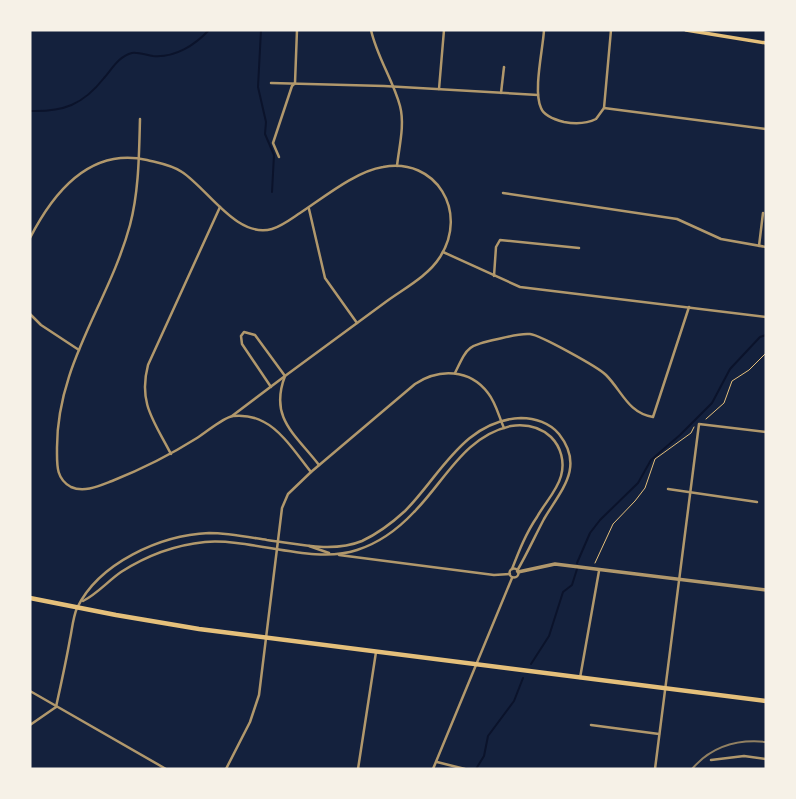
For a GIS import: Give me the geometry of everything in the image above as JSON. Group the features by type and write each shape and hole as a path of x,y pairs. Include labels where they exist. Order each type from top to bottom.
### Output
{"main road":[{"path":"685,30 766,43"},
{"path":"30,598 267,638 766,701"}],"street":[{"path":"279,157 273,143 295,83 297,30"},
{"path":"371,30 401,114 397,166"},
{"path":"439,89 444,30"},
{"path":"544,30 538,95 540,107 544,113 563,121 590,122 597,119 604,108 611,30"},
{"path":"501,93 504,67"},
{"path":"271,83 538,95"},
{"path":"604,108 766,129"},
{"path":"30,239 55,197 79,173 104,161 138,158 180,170 220,207 248,228 264,231 281,226 368,171 397,166 425,175 449,200 451,227 443,252 436,264 423,275 232,416 147,466 96,487 76,489 60,477 57,463 59,409 68,376 125,242 135,203 138,158 140,119"},
{"path":"503,193 677,219 721,239 766,247"},
{"path":"171,454 146,405 145,379 148,365 220,207"},
{"path":"309,208 325,278 357,323"},
{"path":"759,247 763,213"},
{"path":"494,276 496,247 500,240 579,248"},
{"path":"443,252 520,287 766,317"},
{"path":"455,373 463,354 470,347 533,334 599,369 631,408 640,414 653,417 689,307"},
{"path":"30,314 41,325 79,350"},
{"path":"271,387 242,344 244,332 255,335 285,376"},
{"path":"226,769 256,705 267,638 282,508 288,495 311,472 420,380 438,373 455,373 474,380 485,389 504,428"},
{"path":"285,376 279,396 281,416 320,465"},
{"path":"232,416 257,419 270,426 311,472"},
{"path":"30,725 57,707 77,608 132,565 183,545 224,541 516,577 545,519 567,484 570,459 561,438 547,424 526,418 501,422 482,430 460,446 407,509 374,534 349,545 303,544 211,533 177,538 121,563 89,589 83,601"},
{"path":"655,769 698,424 766,432"},
{"path":"303,544 333,555 366,546 396,528 416,510 460,457 481,439 504,428 523,425 539,429 554,440 562,462 560,480 529,529 433,769"},
{"path":"668,489 757,502"},
{"path":"512,569 518,571 555,564 766,590"},
{"path":"580,678 599,570"},
{"path":"358,769 376,652"},
{"path":"30,691 166,769"},
{"path":"591,724 659,734"},
{"path":"711,760 744,756 766,759"},
{"path":"437,762 465,769"}],"path":[{"path":"704,420 724,403 732,381 749,370 766,353"},
{"path":"599,570 595,567 596,559 613,524 645,488 655,459 691,433 698,424"}],"waterway":[{"path":"30,111 53,110 72,105 88,95 123,57 132,53 153,56 177,53 209,30"},
{"path":"261,30 258,87 266,122 265,134 274,155 272,192"},
{"path":"577,563 590,533 600,520 638,483 651,460 712,403 730,369 760,337 766,335"},
{"path":"531,664 549,636 563,592 572,585 577,569"},
{"path":"476,769 484,756 488,736 514,701 523,678"}],"railway":[{"path":"692,769 699,761 725,746 766,742"}]}
